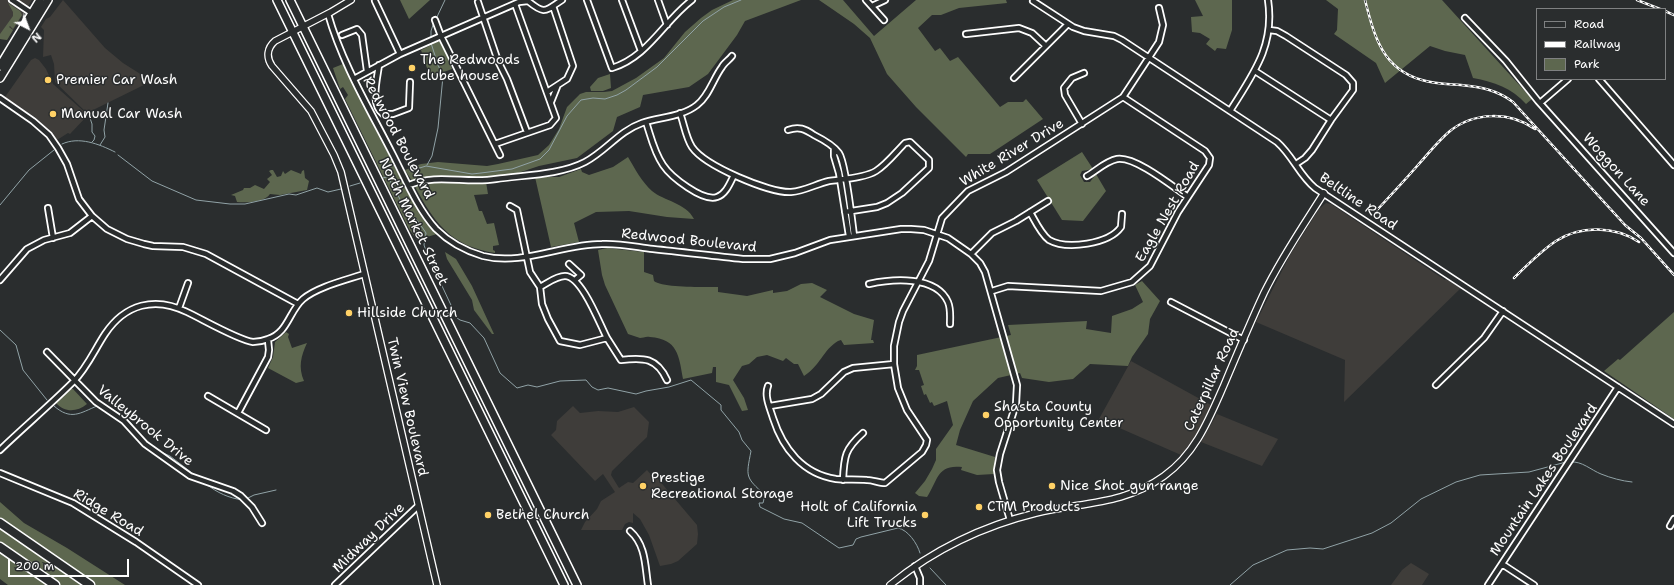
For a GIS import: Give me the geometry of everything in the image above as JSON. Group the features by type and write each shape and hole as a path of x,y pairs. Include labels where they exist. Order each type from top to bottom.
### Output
{"highway":[{"path":"0,520 14,532"},
{"path":"0,523 90,585"},
{"path":"0,548 55,585"}],"main road":[{"path":"0,78 35,16 40,0"},
{"path":"0,66 48,0"},
{"name":"North Market Street","path":"277,0 564,585"},
{"name":"North Market Street","path":"290,0 578,585"}],"street":[{"path":"12,0 35,16"},
{"path":"292,32 328,14 351,0"},
{"path":"354,79 400,54 522,1 528,1 538,10 542,11 562,0"},
{"path":"587,0 612,68 621,66 654,40 679,10 692,0"},
{"path":"622,0 641,51"},
{"path":"658,0 667,25"},
{"path":"866,0 884,20"},
{"path":"872,6 885,0"},
{"path":"1230,110 1255,71 1265,50 1269,30 1270,10 1268,0"},
{"path":"375,1 400,54"},
{"name":"Beltline Road","path":"1033,1 1067,25 1084,31 1114,36 1150,57 1277,142 1287,152 1304,178 1324,193 1674,424"},
{"path":"478,2 498,61 507,79 527,132"},
{"path":"495,144 552,124 556,116 515,4"},
{"path":"547,92 567,79 572,71 572,62 553,6"},
{"name":"White River Drive","path":"843,480 867,480 883,483 888,482 922,452 926,445 926,438 911,417 901,398 894,364 894,346 897,328 903,311 932,254 942,218 968,191 1006,172 1123,97 1158,45 1162,30 1160,8"},
{"name":"Redwood Boulevard","path":"328,14 339,46 354,79 408,185 432,224 445,236 463,248 483,256 499,258 527,256 582,245 608,244 762,260 789,255 823,242 852,236 906,229 920,230 948,238 971,254 980,263 992,291 1018,385 1016,404 1000,454 997,470 1010,520"},
{"name":"Woggon Lane","path":"1465,18 1506,61 1540,103 1674,253"},
{"path":"435,20 441,36 500,155"},
{"path":"1014,78 1067,25"},
{"path":"966,34 1019,28 1034,35 1046,46"},
{"path":"342,35 357,29 360,31 362,35 367,71"},
{"path":"1269,30 1277,31 1286,36 1346,75 1352,81 1354,86 1353,90 1330,120 1308,155 1296,164"},
{"name":"Twin View Boulevard","path":"292,32 272,43 268,51 269,60 272,66 311,111 336,160 344,185 436,585"},
{"path":"408,185 433,178 485,181 561,170 577,166 597,155 626,130 646,122 680,113 702,100 722,67 732,56"},
{"path":"379,65 376,101 379,111 383,114 393,114 410,108 410,82"},
{"path":"1255,71 1330,120"},
{"path":"1082,124 1065,95 1064,88 1072,78 1084,73"},
{"path":"1540,103 1567,80"},
{"path":"1600,80 1674,165"},
{"path":"551,102 558,86"},
{"name":"Eagle Nest Road","path":"992,291 1008,286 1101,291 1132,282 1150,266 1178,212 1209,165 1209,156 1123,97"},
{"path":"0,98 39,126 55,142 62,154 77,195 92,216 107,229 127,239 153,246 183,247 206,254 298,304"},
{"path":"680,113 691,146 694,150 734,175 767,188 790,192 805,190 825,182 871,174 875,172 906,142 910,142 929,160 930,164 928,169 902,193 887,203 877,207 845,212"},
{"path":"646,122 653,146 663,166 673,176 698,193 707,198 719,197 725,191 734,175"},
{"path":"788,130 797,128 805,129 830,144 840,154 846,178 851,211 852,236"},
{"path":"834,149 845,212 852,236"},
{"path":"1087,176 1113,161 1128,160 1140,164 1188,197"},
{"name":"Caterpillar Road","path":"890,585 915,566 959,541 1010,520 1046,511 1122,497 1144,488 1164,476 1186,456 1201,436 1277,267 1324,193"},
{"path":"971,254 992,233 1048,201"},
{"path":"510,206 517,210 530,272 540,288 542,304 557,337 560,341 580,345 607,338"},
{"path":"48,208 53,238"},
{"path":"1030,212 1044,235 1050,240 1060,243 1077,244 1099,241 1115,234 1121,227 1122,214"},
{"path":"0,280 27,249 40,242 70,233 92,216"},
{"path":"569,264 581,275 575,280"},
{"path":"0,450 74,381 106,333 122,314 146,304 163,304 178,308 243,339 254,342 268,340 283,329 298,304 310,294 364,274"},
{"path":"540,288 558,277 570,276 585,293 607,338 621,360 652,361 662,369 667,380"},
{"path":"869,284 896,280 918,282 938,291 945,298 950,309 950,324"},
{"path":"178,308 188,283"},
{"path":"1171,302 1244,340"},
{"path":"1436,385 1484,338 1503,311"},
{"path":"238,413 268,357 268,340"},
{"name":"Valleybrook Drive","path":"47,352 74,381 101,406 128,424 145,444 186,474 198,480 233,491 242,496 252,507 262,523"},
{"path":"770,406 812,399 821,394 844,372 853,368 894,364"},
{"path":"768,386 766,394 780,436 796,459 803,465 820,474 843,480 846,453 852,443 863,433"},
{"name":"Mountain Lakes Boulevard","path":"1488,585 1618,388"},
{"path":"208,396 266,430"},
{"name":"Ridge Road","path":"0,473 73,503 130,538 198,585"},
{"name":"Midway Drive","path":"339,584 418,506"},
{"path":"1670,526 1674,519"},
{"path":"630,531 636,537 642,549 648,585"},
{"path":"1502,564 1534,585"},
{"path":"915,566 920,578 920,585"}],"shaded area":[{"path":"0,0 32,0 7,40 0,39"},
{"path":"63,0 105,48 150,82 87,113 55,82 54,64 51,55 43,57 44,30 41,27"},
{"path":"35,58 39,60 46,69 53,84 88,115 70,134 68,133 57,140 36,118 5,97 31,60"},
{"path":"1326,203 1331,204 1445,280 1446,279 1461,288 1344,402 1345,360 1256,322 1290,255 1319,209"},
{"path":"1131,361 1211,405 1197,435 1181,455 1099,419"},
{"name":"Prestige Recreational Storage","path":"573,406 580,413 598,411 618,412 634,407 649,422 647,437 612,471 611,475 619,488 628,482 633,483 647,470 654,478 658,479 697,525 697,544 678,561 660,566 649,535 640,519 633,513 633,523 629,522 625,524 622,530 581,530 585,522 597,509 601,501 615,492 603,474 595,481 551,435 556,430 557,421"},
{"path":"1217,414 1278,439 1262,466 1201,442"},
{"path":"1411,563 1429,574 1422,585 1391,585 1402,570"}],"green space":[{"path":"400,0 430,0 409,19"},
{"path":"733,0 801,0 745,21 737,35 708,74 689,87 643,95 640,107 617,117 613,131 577,158 539,166 515,174 484,179 433,176 412,181 405,170 421,164 438,162 487,166 538,155 549,145 559,129 567,107 580,94 586,92 612,91 636,78 664,58 685,32 701,18 712,10"},
{"path":"819,0 843,0 874,36 916,0 1006,0 1007,3 959,8 941,15 932,15 918,28 935,51 940,48 950,61 958,57 1000,107 1008,102 1023,102 1026,99 1043,119 990,154 968,154 966,157 916,107 887,74 870,38 854,24"},
{"path":"1195,0 1232,0 1232,30 1226,49 1217,48 1215,51 1206,44 1210,39 1200,33 1192,32 1191,17 1203,16"},
{"path":"1326,0 1442,0 1532,99 1526,104 1521,98 1502,86 1473,78 1465,55 1430,46 1385,83 1376,63 1334,34 1337,30 1338,9"},
{"path":"8,3 20,11 22,15 13,29 10,26 9,27 13,30 7,40 0,39 0,34 13,16 13,12"},
{"path":"437,42 442,42 452,69 427,78 427,68 421,50"},
{"path":"343,64 409,195 429,225 437,234 417,240 409,229 345,99 348,95 343,87 340,89 333,68"},
{"path":"610,74 611,88 603,91 591,91 590,87 598,78"},
{"path":"1082,152 1093,169 1082,171 1080,175 1084,182 1090,182 1096,174 1106,191 1083,221 1062,220 1037,180"},
{"path":"628,157 636,171 652,191 686,209 694,219 667,217 629,211 596,212 574,223 579,242 551,247 535,177 559,177 581,169 582,172 589,175 613,167"},
{"path":"273,170 277,177 281,176 283,171 285,174 291,170 301,174 304,170 305,178 309,181 307,190 280,195 270,194 264,199 251,202 237,202 235,196 231,195 243,190 244,188 250,188 255,185 264,189 270,182 267,179 272,175 269,171"},
{"path":"430,181 486,182 488,194 474,195 479,211 482,211 487,224 494,223 499,245 493,246 495,253 479,250 466,245 445,230 429,210 414,185 425,182 426,187 429,186"},
{"path":"607,248 644,252 644,272 653,275 654,281 666,285 684,287 718,287 718,292 747,296 773,290 773,293 787,291 801,284 812,283 827,290 820,297 854,314 874,320 871,340 873,340 874,343 844,345 841,340 838,341 829,349 814,368 804,376 798,364 794,364 786,358 783,361 767,355 757,357 749,364 742,366 733,380 744,398 748,410 742,411 729,385 716,382 716,367 713,367 712,373 683,379 678,356 672,345 659,338 640,338 628,334 605,285 602,275 598,250"},
{"path":"445,252 456,259 472,286 494,334 492,334 474,310 472,300 447,259"},
{"path":"1142,281 1160,301 1150,319 1148,334 1132,357 1128,366 1090,364 1073,379 1049,382 1022,378 1020,373 998,378 973,401 960,430 956,445 995,457 994,474 977,475 961,470 962,467 948,468 939,474 927,497 919,496 915,493 925,481 932,469 936,460 936,449 953,425 947,401 934,406 932,402 930,403 926,394 924,395 921,386 924,385 919,370 915,370 917,366 917,355 1011,335 1008,325 1087,321 1086,329 1111,333 1112,316 1132,309 1143,302 1135,285"},
{"path":"1674,312 1674,419 1604,371 1618,359 1620,360"},
{"path":"286,332 289,334 288,337 292,348 307,343 301,362 301,371 304,381 296,383 268,368 273,357 275,342"},
{"path":"71,389 73,389 87,404 79,409 67,410 56,403"},
{"path":"0,502 24,523 125,585 8,585 0,579"}],"waterway":[{"path":"436,19 445,0"},
{"path":"410,171 426,166 472,174 512,169 540,159 549,150 567,116 581,100 593,98 605,99 626,90 657,67 703,21 724,7 741,0"},
{"path":"431,38 431,31 434,22"},
{"path":"427,165 432,156 438,128 443,76 431,43"},
{"path":"100,145 105,137 104,130 108,103"},
{"path":"88,112 92,124 92,132 95,136 92,142"},
{"path":"62,144 75,141 89,142 115,152"},
{"path":"0,205 29,170 54,150"},
{"path":"118,155 152,181 196,200 230,204 245,204 289,194 296,195 317,188 328,192 341,189"},
{"path":"383,178 393,175"},
{"path":"388,177 408,214 417,220 426,233 424,245 428,256 457,318 470,323 484,338 500,373 517,388 528,385 537,387 560,381 586,380 592,387 598,390 608,388 636,394 669,387 691,380 721,405 721,410 739,432 742,440 751,451 748,466 750,480 765,495 763,503 759,503 760,507 784,519 802,523 839,548 853,545 856,539 861,537 898,528 902,529 912,538 920,553"},
{"path":"350,186 360,183"},
{"path":"0,330 16,345 23,370 47,400"},
{"path":"54,406 60,411 71,414 80,413 97,406"},
{"path":"109,408 128,420 133,426 134,430"},
{"path":"161,452 170,456 196,476"},
{"path":"1230,585 1253,565 1287,550 1310,548 1323,549 1372,533 1391,523 1421,499 1456,482 1480,475 1529,472 1566,462"},
{"path":"1571,462 1583,464 1609,477 1632,482"},
{"path":"206,484 223,495 243,500"},
{"path":"246,499 254,495 276,490"},
{"path":"930,568 946,585"}],"railway":[{"path":"1365,0 1376,38 1382,49 1397,68 1408,75 1422,80 1442,84 1482,88 1501,95 1513,102 1625,225 1641,238 1674,275"},
{"path":"1637,0 1657,8"},
{"path":"1666,11 1674,15"},
{"path":"1377,210 1441,139 1459,125 1470,120 1492,116 1514,119 1535,129"},
{"path":"1514,278 1534,258 1550,245 1576,232 1587,230 1609,230 1630,237 1639,242"}],"place":[{"name":"The Redwoods clube house","path":"412,68"},
{"name":"Premier Car Wash","path":"48,80"},
{"name":"Manual Car Wash","path":"53,114"},
{"name":"Hillside Church","path":"349,313"},
{"name":"Shasta County Opportunity Center","path":"986,415"},
{"name":"Prestige Recreational Storage","path":"643,486"},
{"name":"Nice Shot gun range","path":"1052,486"},
{"name":"CTM Products","path":"979,507"},
{"name":"Bethel Church","path":"488,515"},
{"name":"Holt of California Lift Trucks","path":"925,515"}]}
